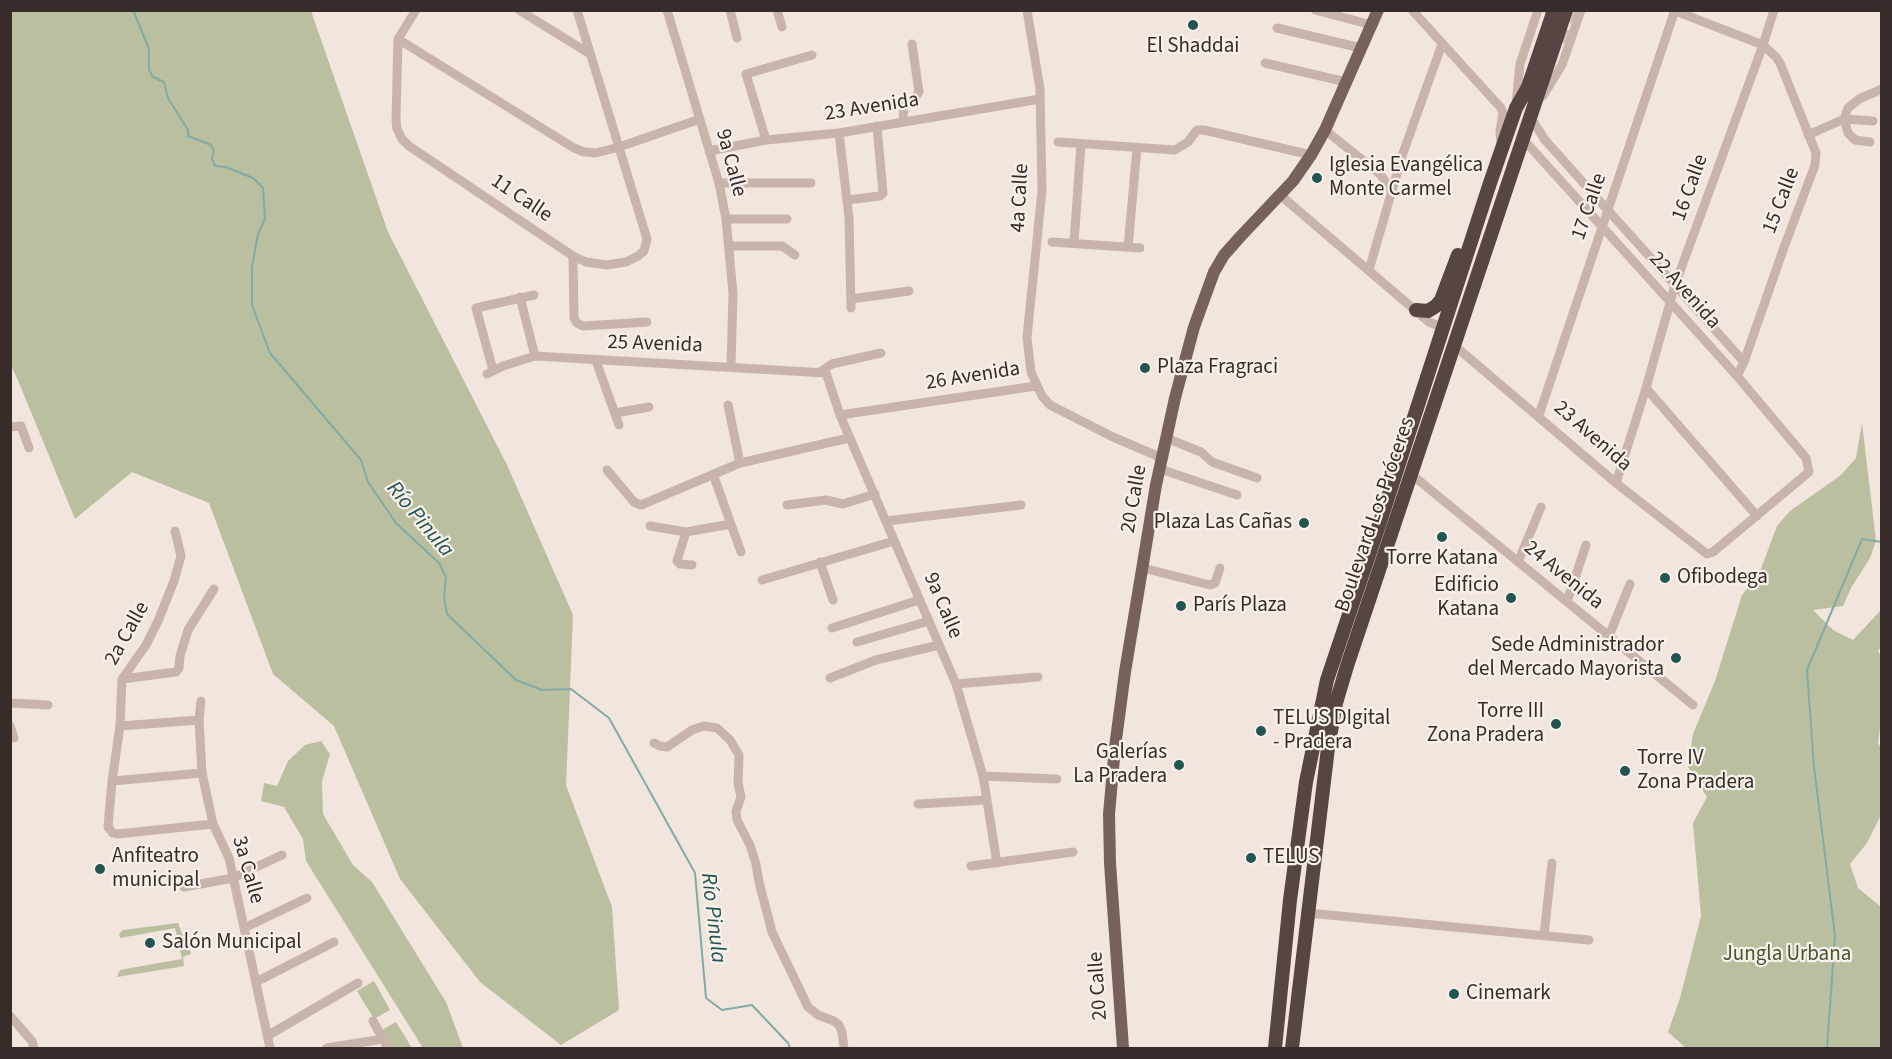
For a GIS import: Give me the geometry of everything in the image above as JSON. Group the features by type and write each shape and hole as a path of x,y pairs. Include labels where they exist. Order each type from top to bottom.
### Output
{"highway":[{"name":"Boulevard Los Próceres","path":"1292,1048 1328,748 1336,703 1566,10"},
{"name":"Boulevard Los Próceres","path":"1275,1048 1290,900 1306,782 1324,693 1490,183 1516,108 1528,87 1546,11"},
{"path":"1532,114 1543,96 1563,43"},
{"path":"1416,310 1432,309 1441,300 1479,193 1490,183"}],"main road":[{"name":"20 Calle","path":"1123,1048 1110,863 1109,814 1115,747 1166,438 1194,327 1214,272 1224,255 1293,181 1311,155 1325,130 1378,10"}],"street":[{"path":"416,10 398,39 584,152 596,153 619,147 700,119"},
{"path":"519,10 590,54"},
{"path":"577,10 647,239 646,245 638,256 626,262 607,265 586,262 573,256 574,318 583,326 647,322"},
{"name":"9a Calle","path":"667,10 719,183 726,219 733,292 731,366"},
{"path":"730,10 737,38"},
{"path":"777,10 782,27"},
{"name":"4a Calle","path":"1027,10 1040,99 1042,191 1027,337 1031,372 1036,386"},
{"path":"1315,10 1372,25"},
{"path":"1412,10 1501,108 1503,113 1500,131 1502,150"},
{"path":"1543,96 1562,64 1581,10"},
{"name":"16 Calle","path":"1616,483 1675,285 1763,45 1773,10"},
{"path":"1674,11 1763,45"},
{"name":"17 Calle","path":"1539,415 1674,11"},
{"path":"1277,28 1362,48"},
{"name":"11 Calle","path":"398,39 397,129 402,139 409,146 573,256"},
{"path":"903,122 904,105 915,98 919,92 912,44"},
{"path":"1369,270 1402,156 1442,44"},
{"name":"15 Calle","path":"1737,376 1815,165 1816,153 1780,63 1763,45"},
{"path":"766,140 746,75 812,55"},
{"path":"1265,63 1346,82"},
{"path":"1870,142 1855,140 1848,133 1844,119 1848,108 1859,99 1881,89"},
{"name":"23 Avenida","path":"709,151 766,140 839,133 1040,99"},
{"name":"22 Avenida","path":"1532,114 1545,140 1744,362"},
{"path":"1808,135 1844,119 1873,121"},
{"path":"847,200 880,196 883,193 877,126"},
{"path":"1058,142 1175,150 1188,142 1197,130 1204,130 1311,155"},
{"path":"1325,130 1380,174 1392,191"},
{"path":"839,133 849,219 851,304 909,291"},
{"name":"22 Avenida","path":"1523,139 1737,376 1806,458 1809,472 1757,516"},
{"path":"1074,243 1081,144"},
{"path":"1128,247 1137,148"},
{"path":"1380,174 1396,164 1402,156"},
{"path":"719,183 811,183"},
{"path":"1280,195 1429,322 1444,327"},
{"path":"726,219 787,219"},
{"path":"1052,242 1140,248"},
{"path":"730,246 782,246 795,255"},
{"path":"534,295 520,297 535,356"},
{"name":"25 Avenida","path":"520,297 479,306 476,309 490,372 535,356 823,373"},
{"name":"23 Avenida","path":"1455,346 1539,415 1616,483 1707,554 1713,552 1757,516"},
{"path":"823,373 832,364 881,353"},
{"path":"596,361 619,425"},
{"name":"9a Calle","path":"823,373 956,684 983,776 997,863"},
{"name":"26 Avenida","path":"840,415 1036,386 1050,405 1161,464 1237,495"},
{"path":"1646,388 1757,516"},
{"path":"728,405 740,463"},
{"path":"615,412 649,407"},
{"path":"10,427 21,426 29,448"},
{"path":"607,470 634,502 641,505 664,491 740,463 849,438"},
{"path":"1166,438 1202,452 1212,462 1257,478"},
{"path":"713,474 741,552"},
{"name":"24 Avenida","path":"1411,474 1692,705"},
{"path":"787,505 826,500 843,504 875,495"},
{"path":"886,521 1021,505"},
{"path":"1518,562 1541,507"},
{"path":"650,526 686,532 731,524"},
{"name":"2a Calle","path":"175,531 181,556 174,581 146,645 122,679 120,726 108,825 109,829 117,834 213,824"},
{"path":"686,532 677,561 680,564 692,565"},
{"path":"762,580 894,541"},
{"path":"1567,602 1586,545"},
{"path":"820,562 832,600"},
{"path":"1143,568 1210,585 1215,583 1220,568"},
{"path":"1609,636 1630,584"},
{"path":"122,679 176,672 188,630 214,590"},
{"path":"832,628 919,600"},
{"path":"857,642 929,621"},
{"path":"830,678 876,660 939,645"},
{"path":"956,684 1038,677"},
{"name":"3a Calle","path":"201,701 199,720 202,772 213,824 229,858 270,1048"},
{"path":"10,703 48,705"},
{"path":"120,726 199,720"},
{"path":"10,726 14,738"},
{"path":"654,743 667,747 692,730 704,726 717,728 730,740 739,754 738,783 741,796 736,811 737,820 750,845 756,864 772,932 808,1007 818,1015 834,1020 839,1025 844,1048"},
{"path":"112,781 202,772"},
{"path":"983,776 1057,779"},
{"path":"918,804 987,800"},
{"path":"971,866 1073,852"},
{"path":"184,887 233,878 282,855"},
{"path":"1544,935 1552,863"},
{"path":"244,927 307,898"},
{"path":"1308,913 1589,939"},
{"path":"256,982 334,942"},
{"path":"267,1036 358,982"},
{"path":"10,1016 32,1041 34,1048"},
{"path":"373,1020 388,1048"},
{"path":"327,1048 383,1039"}],"green space":[{"path":"10,11 311,11 388,232 507,465 573,615 566,785 612,907 619,1010 561,1045 480,982 400,879 334,726 273,674 209,503 132,472 75,519 11,366"},
{"name":"Jungla Urbana","path":"1862,423 1876,541 1870,558 1851,588 1843,606 1813,610 1833,630 1853,640 1881,610 1881,647 1878,651 1882,659 1882,711 1878,743 1882,749 1881,815 1867,843 1850,864 1858,888 1881,907 1881,1048 1686,1048 1668,1032 1680,998 1701,916 1693,823 1707,797 1688,767 1693,734 1715,681 1742,595 1759,574 1777,526 1790,511 1841,475 1856,458"},
{"path":"321,741 330,754 322,781 323,814 353,865 372,882 446,1002 463,1048 423,1048 306,861 303,839 284,807 261,801 264,783 277,786 288,761 305,745"},
{"path":"178,923 185,941 188,941 191,954 183,957 184,966 117,977 120,970 182,959 175,928 120,938 119,934 123,930"},
{"path":"374,981 390,1010 374,1019 357,991"},
{"path":"396,1022 412,1048 390,1048 380,1031"}],"waterway":[{"name":"Río Pinula","path":"133,10 149,49 149,70 153,77 164,82 168,98 188,130 188,136 211,145 214,151 212,158 215,166 226,167 253,178 263,188 265,219 258,234 252,267 252,305 270,353 361,460 368,482 396,523 439,563 446,577 444,597 447,614 516,680 542,690 571,689 609,718 695,873 706,998 722,1010 752,1005 788,1043 790,1048"},
{"path":"1827,1048 1835,936 1814,767 1807,670 1862,539 1882,542"}],"tunnel":[{"path":"1563,43 1574,10"}],"place":[{"name":"El Shaddai","path":"1193,25"},
{"name":"Iglesia Evangélica Monte Carmel","path":"1317,178"},
{"name":"Plaza Fragraci","path":"1145,368"},
{"name":"Plaza Las Cañas","path":"1304,523"},
{"name":"Torre Katana","path":"1442,537"},
{"name":"Ofibodega","path":"1665,578"},
{"name":"Edificio Katana","path":"1511,598"},
{"name":"París Plaza","path":"1181,606"},
{"name":"Sede Administrador del Mercado Mayorista","path":"1676,658"},
{"name":"Torre III Zona Pradera","path":"1556,724"},
{"name":"TELUS DIgital - Pradera","path":"1261,731"},
{"name":"Galerías La Pradera","path":"1179,765"},
{"name":"Torre IV Zona Pradera","path":"1625,771"},
{"name":"TELUS","path":"1251,858"},
{"name":"Anfiteatro municipal","path":"100,869"},
{"name":"Salón Municipal","path":"150,943"},
{"name":"Cinemark","path":"1454,994"}]}
